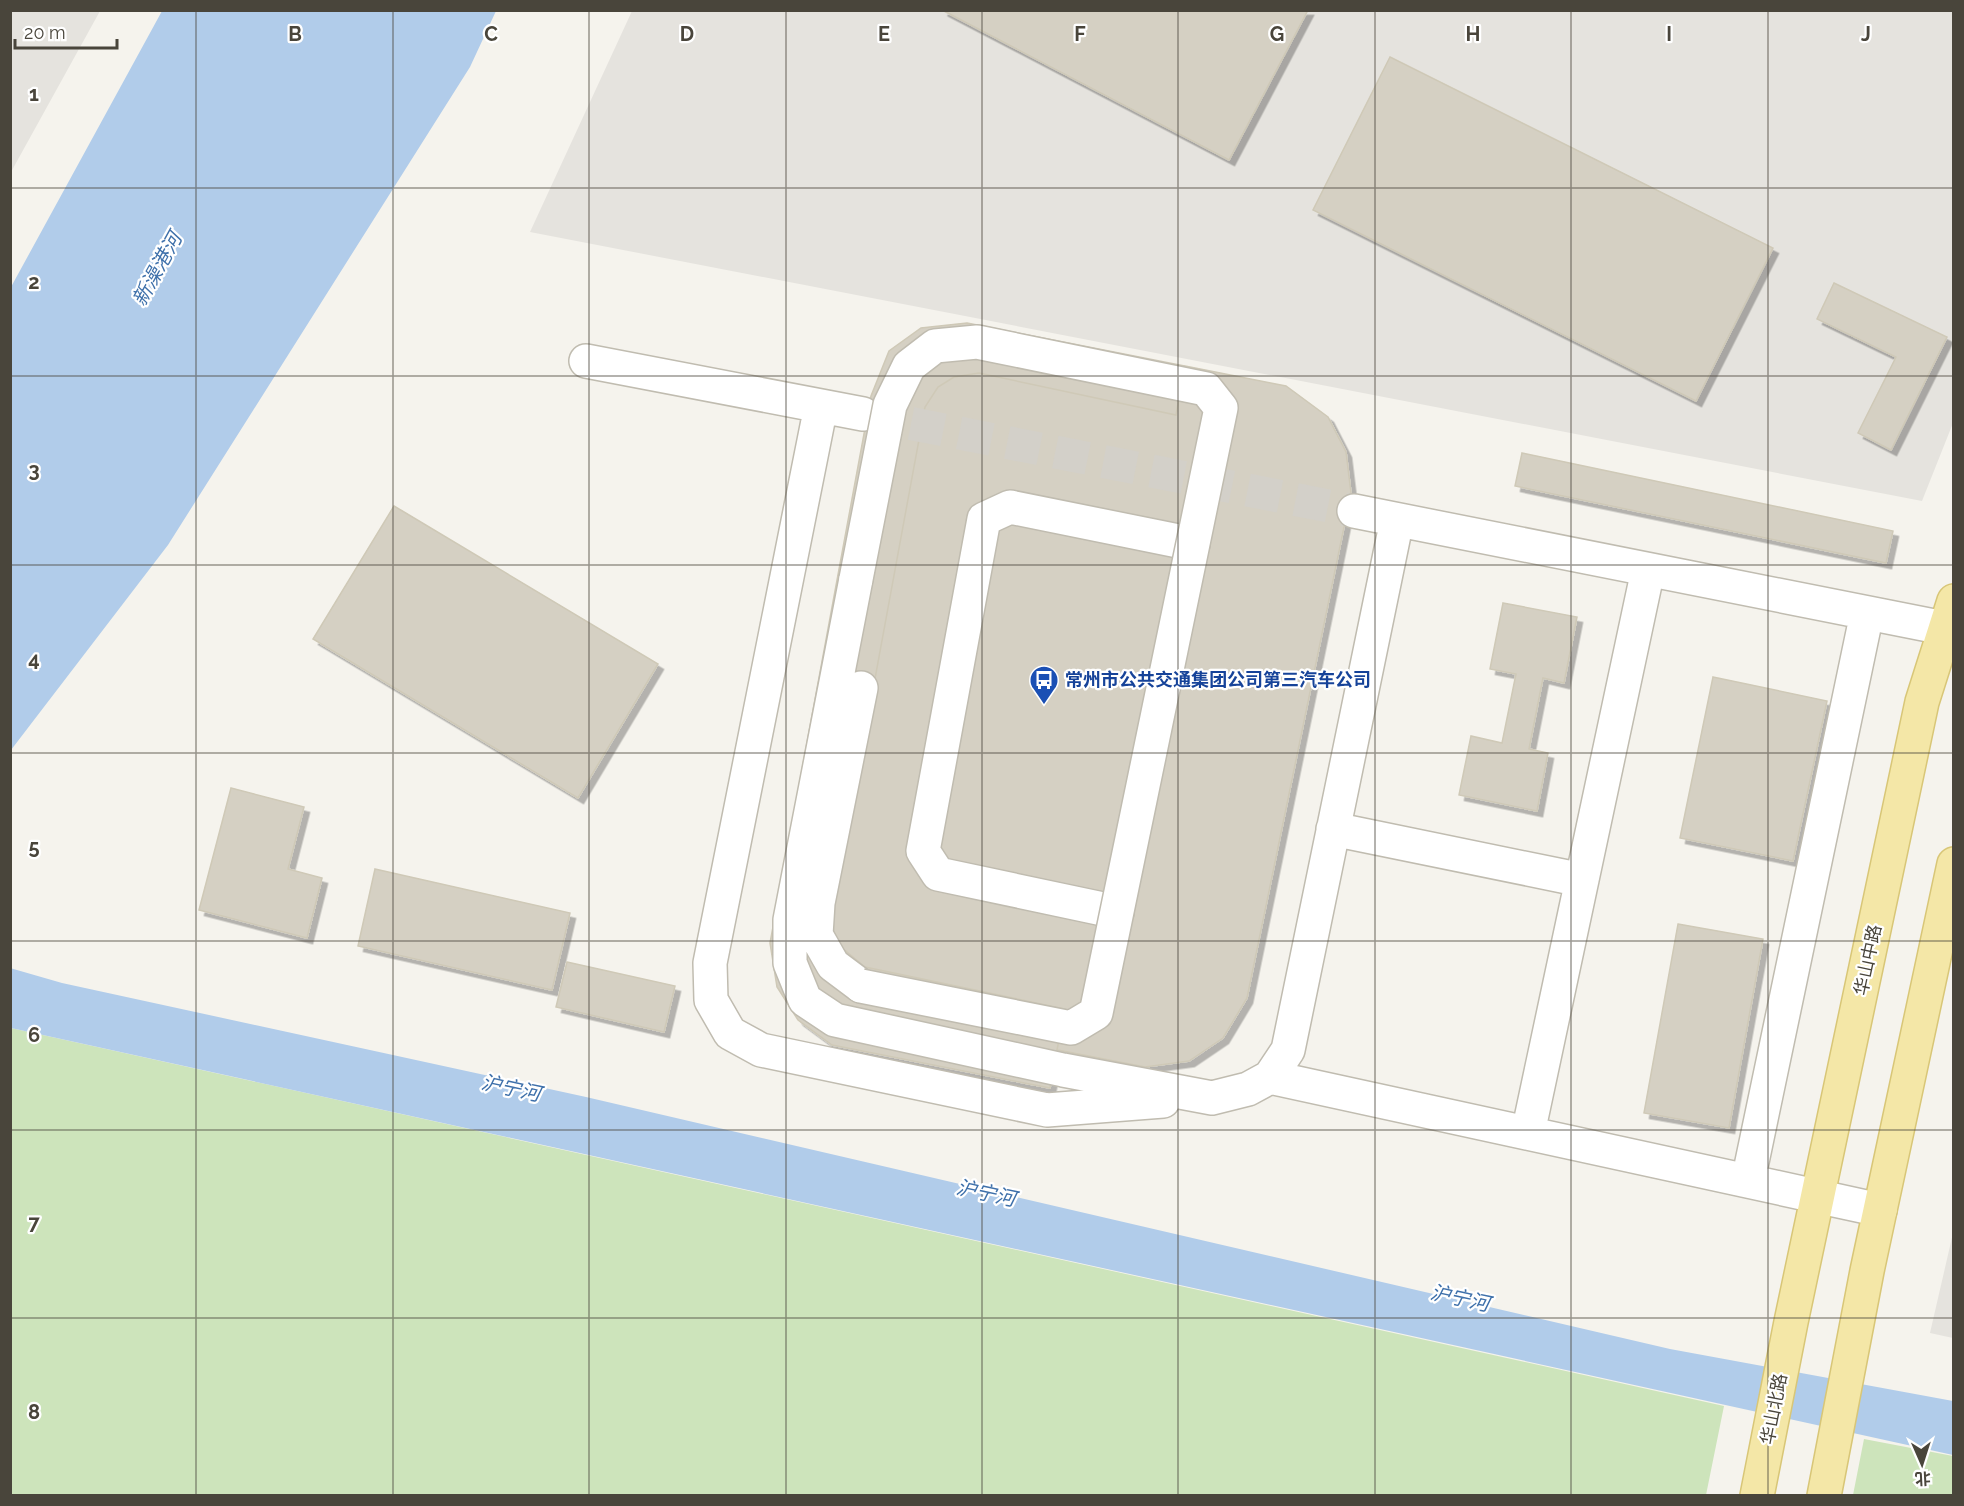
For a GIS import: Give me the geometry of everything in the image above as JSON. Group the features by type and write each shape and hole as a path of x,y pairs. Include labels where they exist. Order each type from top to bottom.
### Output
{"main road":[{"name":"华山中路","path":"1791,1322 1922,702 1951,620"},
{"path":"1824,1496 1880,1210 1953,864"},
{"name":"华山北路","path":"1757,1496 1791,1322"}],"lane":[{"path":"976,342 1206,389 1221,408 1096,1013 1071,1028 861,986 832,965 816,935 818,903 857,687 890,405 909,366 935,346 976,342"},
{"path":"586,361 863,414"},
{"path":"821,406 710,963 711,1000 730,1033 760,1050 1047,1110 1212,1098 1248,1089 1270,1077 1288,1050 1397,520"},
{"path":"1117,912 938,874 923,851 984,519 1010,507 1193,544"},
{"path":"1354,511 1867,613 1951,620"},
{"path":"1527,1133 1647,570"},
{"path":"1748,1181 1867,613"},
{"path":"857,687 789,920 790,963 805,1000 835,1020 1063,1070 1212,1098"},
{"path":"1334,829 1581,880"},
{"path":"1270,1077 1880,1210"}],"shaded area":[{"path":"10,11 100,11 11,172"},
{"path":"632,11 1953,11 1953,423 1922,501 530,232"},
{"path":"1953,1233 1954,1338 1930,1333"}],"green space":[{"path":"11,1028 1724,1406 1706,1495 11,1496"},
{"path":"1864,1439 1953,1456 1953,1495 1853,1495"}],"water":[{"name":"新澡港河","path":"162,11 496,11 470,67 168,545 11,750 11,287"},
{"name":"沪宁河","path":"10,968 62,983 586,1097 1670,1349 1953,1401 1953,1455 11,1028"}],"building":[{"path":"942,10 1308,10 1229,160"},
{"path":"1390,57 1773,248 1696,401 1313,210"},
{"path":"1834,283 1947,337 1891,450 1858,433 1896,357 1817,319"},
{"path":"967,323 1286,386 1328,417 1346,452 1351,493 1247,998 1223,1038 1189,1061 1145,1067 1057,1050 1050,1088 832,1045 798,1020 777,987 770,943 871,396 889,351 921,328"},
{"path":"1185,366 1286,386 1328,417 1346,452 1351,493 1247,998 1223,1038 1189,1061 1145,1067 1057,1050 1065,1009 865,967 841,947 830,923 925,407 938,387 954,377 979,373 1176,415"},
{"path":"1522,453 1893,531 1886,563 1515,486"},
{"path":"394,506 658,664 578,798 313,639"},
{"path":"1503,603 1577,617 1564,683 1543,678 1529,749 1548,753 1537,811 1459,795 1471,736 1502,743 1516,674 1490,669"},
{"path":"1713,677 1827,701 1793,861 1680,838"},
{"path":"231,788 304,807 288,869 322,878 307,938 199,910"},
{"path":"375,869 570,913 552,990 358,946"},
{"path":"1678,924 1763,939 1729,1128 1644,1113"},
{"path":"567,962 675,986 664,1032 556,1007"}],"tunnel":[{"path":"863,414 1354,511"}],"place":[{"name":"常州市公共交通集团公司第三汽车公司","path":"1044,706"}]}
